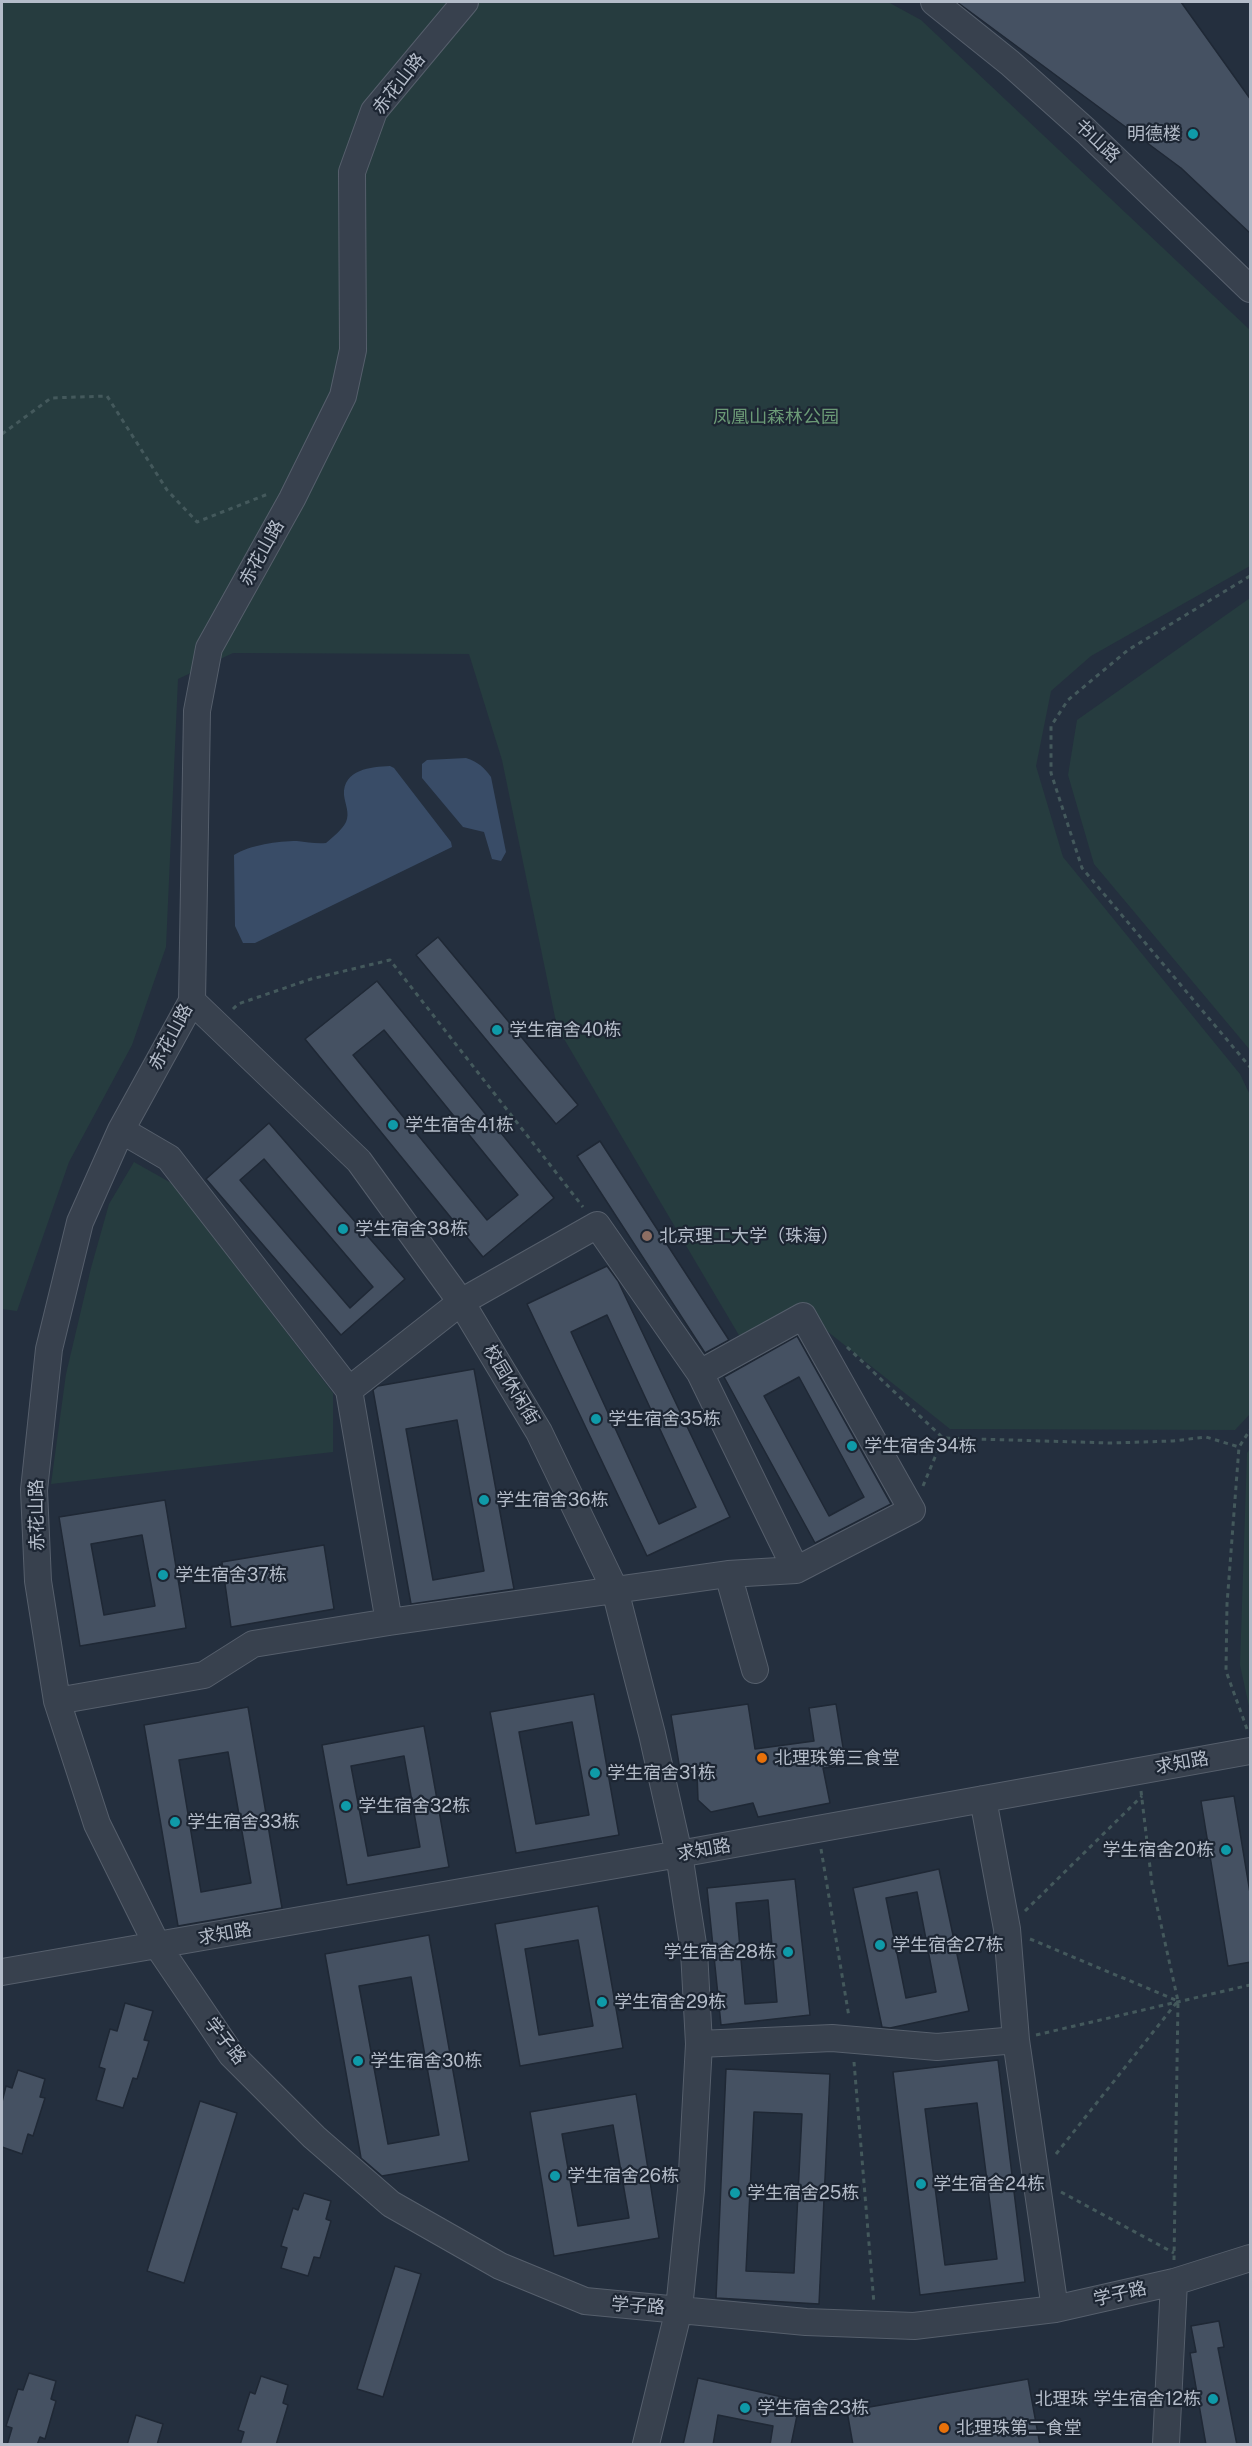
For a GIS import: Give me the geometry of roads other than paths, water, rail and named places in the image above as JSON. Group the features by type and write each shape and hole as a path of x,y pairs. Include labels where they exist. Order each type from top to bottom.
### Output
{"street":[{"name":"赤花山路","path":"157,1946 97,1824 57,1701 38,1581 34,1490 49,1349 80,1222 121,1130 192,1001 197,711 209,648 292,499 343,396 353,350 352,172 374,111 465,2"},
{"name":"书山路","path":"934,2 1010,63 1086,131 1251,290"},
{"name":"校园休闲街","path":"192,1001 359,1161 461,1302 539,1432 615,1590 652,1734 679,1854 694,1951 699,2044 691,2190 680,2309 646,2445"},
{"path":"121,1130 169,1158 349,1390 389,1622"},
{"path":"349,1390 461,1302 597,1225 699,1373 796,1570"},
{"path":"57,1701 204,1675 253,1644 389,1622 728,1574 796,1570 912,1510 803,1316 699,1373"},
{"path":"728,1574 755,1670"},
{"name":"求知路","path":"157,1946 983,1799 1141,1783 1250,1745"},
{"path":"983,1799 1007,1929 1016,2040 1055,2309"},
{"path":"2,1972 157,1946"},
{"name":"学子路","path":"157,1946 231,2054 314,2137 390,2204 500,2266 585,2301 806,2322 914,2326 1055,2309 1174,2282 1251,2258"},
{"path":"699,2044 832,2038 937,2047 1016,2040"},
{"path":"1166,2445 1174,2282"}],"water":[{"path":"466,758 480,765 491,777 506,852 501,861 492,859 484,832 463,827 422,778 422,764 427,760"},
{"path":"390,766 394,768 451,842 452,847 255,943 243,943 235,926 234,855 256,846 273,843 297,841 326,843 340,831 346,822 344,795 348,780 360,771"}],"place":[{"name":"明德楼","path":"1193,134"},
{"name":"学生宿舍40栋","path":"497,1030"},
{"name":"学生宿舍41栋","path":"393,1125"},
{"name":"学生宿舍38栋","path":"343,1229"},
{"name":"北京理工大学（珠海）","path":"647,1236"},
{"name":"学生宿舍35栋","path":"596,1419"},
{"name":"学生宿舍34栋","path":"852,1446"},
{"name":"学生宿舍36栋","path":"484,1500"},
{"name":"学生宿舍37栋","path":"163,1575"},
{"name":"北理珠第三食堂","path":"762,1758"},
{"name":"学生宿舍31栋","path":"595,1773"},
{"name":"学生宿舍32栋","path":"346,1806"},
{"name":"学生宿舍33栋","path":"175,1822"},
{"name":"学生宿舍20栋","path":"1226,1850"},
{"name":"学生宿舍27栋","path":"880,1945"},
{"name":"学生宿舍28栋","path":"788,1952"},
{"name":"学生宿舍29栋","path":"602,2002"},
{"name":"学生宿舍30栋","path":"358,2061"},
{"name":"学生宿舍26栋","path":"555,2176"},
{"name":"学生宿舍24栋","path":"921,2184"},
{"name":"学生宿舍25栋","path":"735,2193"},
{"name":"北理珠 学生宿舍12栋","path":"1213,2399"},
{"name":"学生宿舍23栋","path":"745,2408"},
{"name":"北理珠第二食堂","path":"944,2428"}],"park label":[{"name":"凤凰山森林公园","path":"776,417"}]}
